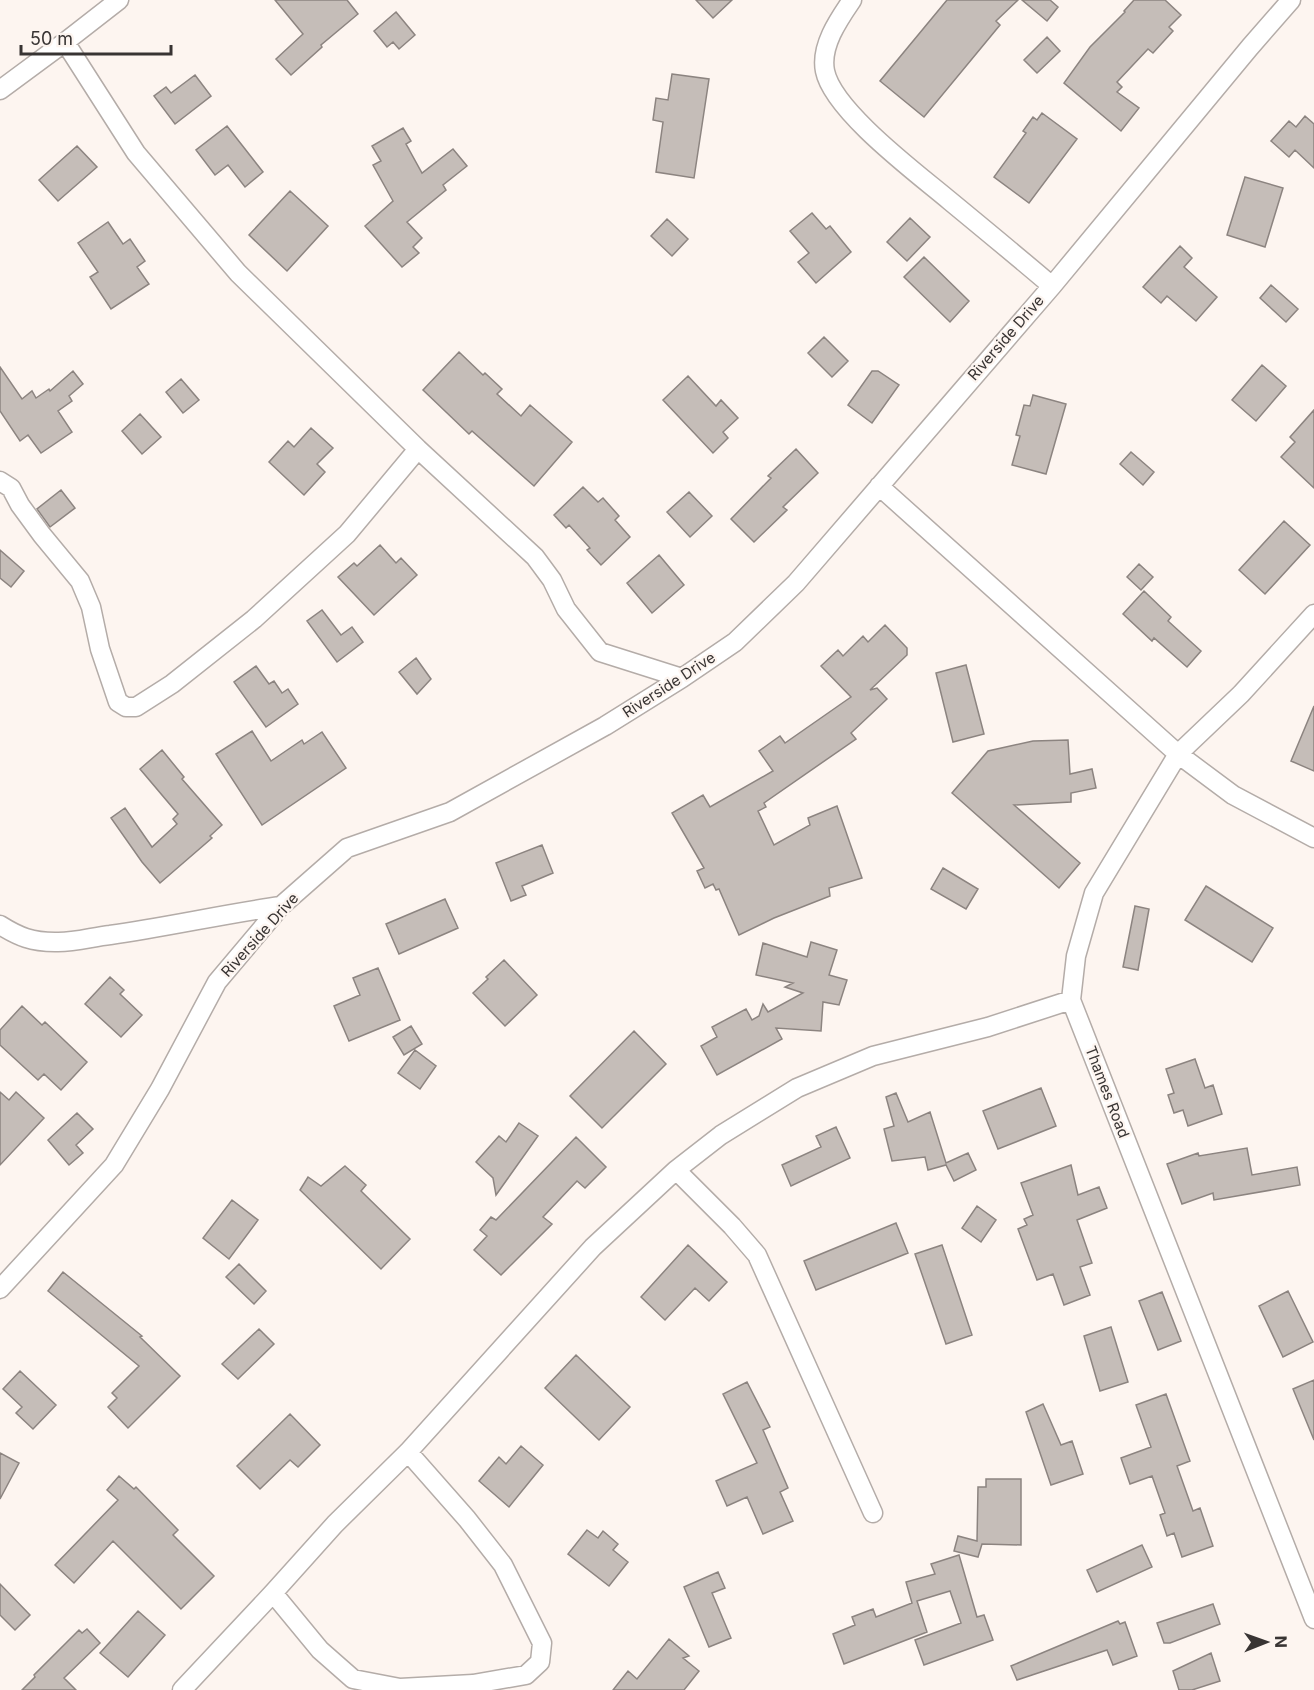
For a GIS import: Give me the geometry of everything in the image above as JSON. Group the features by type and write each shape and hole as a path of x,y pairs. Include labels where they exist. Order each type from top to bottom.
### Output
{"street":[{"path":"0,90 119,0"},
{"path":"852,0 835,26 826,52 825,69 830,84 841,102 884,146 1052,285"},
{"name":"Riverside Drive","path":"0,1289 114,1165 160,1089 217,982 282,906 347,848 450,812 605,726 735,642 788,591 879,486 1052,285 1291,0"},
{"path":"65,42 136,153 238,273 418,449 535,557 552,580 566,609 600,652 682,678"},
{"path":"0,481 11,488 20,505 42,535 80,581 91,607 100,649 118,702 126,707 136,707 172,684 263,612 347,534 418,449"},
{"path":"879,486 1178,754 1233,795 1314,838"},
{"name":"Thames Road","path":"1314,614 1241,694 1178,754 1094,893 1076,956 1071,1000 1314,1618"},
{"path":"0,925 17,936 57,942 282,906"},
{"path":"182,1690 335,1524 408,1452 593,1247 676,1170 721,1135 797,1088 873,1056 988,1027 1071,1000"},
{"path":"676,1170 732,1226 757,1255 873,1513"},
{"path":"273,1593 320,1650 353,1678 400,1688 473,1684 526,1675 540,1662 542,1643 503,1565 467,1519 408,1452"}],"building":[{"path":"275,0 347,0 358,14 321,45 322,47 291,75 276,59 303,34"},
{"path":"696,0 732,0 713,18"},
{"path":"947,0 1018,0 996,21 1000,25 924,117 880,81"},
{"path":"1022,0 1050,0 1058,7 1047,21"},
{"path":"1134,0 1165,0 1181,15 1169,27 1173,31 1153,53 1148,49 1117,82 1122,87 1117,92 1139,108 1121,131 1064,83 1090,47"},
{"path":"396,12 415,35 399,49 393,42 387,47 374,31"},
{"path":"1047,37 1060,51 1037,73 1024,60"},
{"path":"672,74 709,79 694,178 656,172 663,122 653,120 656,98 668,100"},
{"path":"195,75 211,96 175,124 154,96 166,87 171,93"},
{"path":"1042,113 1077,139 1029,203 994,177 1026,133 1023,131 1033,117 1037,120"},
{"path":"1305,116 1314,124 1314,168 1295,150 1289,157 1271,141 1289,121 1296,127"},
{"path":"227,126 263,172 245,187 228,165 215,175 196,150"},
{"path":"403,128 411,141 406,144 422,173 453,149 467,166 443,185 446,190 407,222 422,238 413,247 419,253 402,267 365,226 393,201 373,165 381,161 372,146"},
{"path":"77,146 97,167 58,201 39,180"},
{"path":"1245,177 1283,188 1265,247 1227,235"},
{"path":"290,191 328,226 287,271 249,235"},
{"path":"812,213 826,229 830,226 851,252 816,283 798,262 809,253 790,231"},
{"path":"910,218 930,237 907,261 887,242"},
{"path":"667,219 688,239 672,256 651,236"},
{"path":"108,222 123,244 130,239 145,261 137,267 149,284 111,309 90,277 98,272 78,243"},
{"path":"1180,246 1192,258 1184,267 1217,297 1196,321 1167,296 1161,303 1143,287"},
{"path":"924,257 969,301 950,322 904,277"},
{"path":"1271,285 1298,309 1286,322 1260,298"},
{"path":"824,337 848,361 832,377 808,353"},
{"path":"459,352 502,389 497,394 521,416 530,405 572,442 534,486 472,431 469,434 423,390"},
{"path":"1262,365 1286,386 1256,421 1232,400"},
{"path":"0,367 22,399 32,391 36,398 49,389 50,391 73,371 83,384 69,396 72,401 58,411 72,432 41,453 28,435 20,441 0,411"},
{"path":"872,371 878,371 899,385 872,423 848,405"},
{"path":"688,376 716,406 721,400 738,418 723,432 728,438 713,453 663,400"},
{"path":"181,379 199,400 183,413 166,392"},
{"path":"1033,395 1066,404 1046,474 1012,465 1020,436 1016,435 1024,405 1030,406"},
{"path":"1314,410 1314,488 1281,457 1295,442 1290,437"},
{"path":"140,414 161,437 142,454 122,431"},
{"path":"311,428 333,448 317,464 325,472 304,495 269,462 288,441 294,447"},
{"path":"796,449 818,473 783,507 787,510 754,542 731,519 771,478 768,476"},
{"path":"1131,452 1154,472 1143,485 1120,464"},
{"path":"583,487 598,502 603,498 619,516 615,520 630,537 601,565 587,550 590,548 569,525 566,528 554,515"},
{"path":"61,490 75,508 50,527 37,509"},
{"path":"689,492 712,516 690,537 667,512"},
{"path":"1284,521 1310,545 1265,594 1239,570"},
{"path":"380,545 396,563 401,558 417,575 374,615 338,577 354,563 357,566"},
{"path":"0,550 24,571 11,587 0,578"},
{"path":"659,555 684,585 652,613 627,583"},
{"path":"1139,564 1153,577 1141,590 1127,577"},
{"path":"1144,591 1171,617 1168,621 1201,651 1187,667 1154,638 1152,641 1123,614"},
{"path":"322,610 341,635 352,627 363,642 337,662 307,621"},
{"path":"885,625 907,648 907,655 870,690 877,688 887,699 851,733 856,739 764,803 766,807 758,811 774,845 810,825 808,818 837,806 862,878 829,888 830,896 774,918 739,935 719,889 716,890 713,884 705,888 697,871 704,868 672,813 703,795 710,807 773,771 759,751 780,736 785,743 851,697 821,666 838,650 843,656 863,636 868,642"},
{"path":"416,658 431,679 417,694 399,672"},
{"path":"966,665 984,734 953,742 936,673"},
{"path":"256,666 269,684 274,681 282,693 288,689 298,704 266,727 234,682"},
{"path":"1314,706 1314,771 1291,761"},
{"path":"252,731 271,761 302,740 304,744 322,732 346,768 262,825 216,754"},
{"path":"1068,740 1070,774 1092,769 1096,788 1071,793 1071,802 1014,805 1080,863 1059,888 952,793 988,751 1033,741"},
{"path":"162,750 184,777 182,779 222,825 210,836 212,838 160,883 111,818 125,808 152,847 177,824 173,819 178,814 140,769"},
{"path":"542,845 553,873 522,886 526,895 511,901 496,863"},
{"path":"943,868 978,889 966,909 931,889"},
{"path":"1206,886 1273,928 1252,962 1185,920"},
{"path":"445,899 458,928 399,954 386,924"},
{"path":"1135,906 1149,909 1138,970 1123,967"},
{"path":"811,942 837,950 829,975 847,980 839,1005 823,1002 821,1031 776,1028 782,1039 717,1075 701,1046 717,1037 712,1027 746,1009 752,1020 759,1016 763,1004 768,1012 803,993 785,987 793,983 756,975 763,943 807,957"},
{"path":"504,960 537,995 505,1026 473,993"},
{"path":"378,968 400,1020 349,1041 334,1006 360,995 353,978"},
{"path":"110,977 124,990 120,994 142,1015 121,1037 85,1004"},
{"path":"22,1006 42,1025 45,1022 87,1062 61,1090 44,1074 38,1080 0,1045 0,1030"},
{"path":"411,1026 422,1044 404,1055 393,1037"},
{"path":"634,1031 666,1064 602,1128 570,1096"},
{"path":"415,1050 436,1066 420,1089 398,1073"},
{"path":"1195,1059 1205,1088 1213,1085 1222,1114 1188,1126 1183,1110 1174,1113 1168,1095 1174,1093 1166,1069"},
{"path":"1041,1088 1056,1126 998,1149 983,1111"},
{"path":"0,1092 9,1100 16,1092 44,1118 0,1165"},
{"path":"896,1093 908,1122 930,1112 946,1163 968,1153 976,1170 954,1181 946,1165 928,1170 925,1157 892,1161 884,1129 894,1126 886,1097"},
{"path":"77,1113 93,1129 76,1145 83,1153 69,1165 48,1140"},
{"path":"519,1123 538,1136 496,1195 493,1178 476,1162 499,1136 506,1142"},
{"path":"836,1127 850,1158 791,1186 782,1165 821,1147 816,1136"},
{"path":"576,1137 606,1167 585,1188 577,1181 543,1217 552,1224 501,1275 474,1250 487,1236 480,1230 491,1217 496,1220"},
{"path":"1247,1148 1252,1175 1297,1167 1300,1185 1214,1200 1213,1193 1182,1204 1167,1164 1198,1153 1199,1156"},
{"path":"1071,1165 1078,1195 1099,1187 1107,1208 1077,1220 1092,1263 1080,1267 1090,1295 1064,1305 1053,1274 1037,1280 1018,1229 1027,1225 1024,1219 1033,1215 1021,1183"},
{"path":"345,1166 366,1185 361,1191 410,1239 381,1269 300,1190 308,1177 321,1186"},
{"path":"232,1200 258,1220 229,1259 203,1238"},
{"path":"977,1206 996,1220 981,1242 962,1228"},
{"path":"896,1223 908,1253 816,1290 804,1261"},
{"path":"688,1245 727,1282 709,1301 695,1288 665,1320 641,1297"},
{"path":"942,1245 972,1335 946,1344 915,1254"},
{"path":"239,1264 266,1291 254,1304 226,1277"},
{"path":"63,1272 142,1336 140,1337 180,1376 128,1428 108,1407 117,1398 112,1393 139,1366 48,1291"},
{"path":"1288,1291 1313,1342 1283,1357 1259,1306"},
{"path":"1162,1292 1181,1341 1158,1350 1139,1301"},
{"path":"1111,1327 1128,1382 1100,1391 1084,1336"},
{"path":"259,1329 274,1344 238,1379 222,1364"},
{"path":"576,1355 630,1407 599,1440 545,1388"},
{"path":"20,1371 56,1405 33,1429 16,1413 22,1407 3,1389"},
{"path":"1314,1380 1314,1440 1293,1389"},
{"path":"747,1382 770,1427 763,1430 788,1488 780,1492 793,1521 763,1534 747,1497 727,1506 716,1481 757,1463 723,1394"},
{"path":"1166,1394 1190,1461 1177,1466 1193,1511 1200,1508 1213,1546 1182,1557 1174,1533 1167,1536 1160,1515 1165,1513 1152,1476 1130,1484 1121,1458 1151,1447 1136,1405"},
{"path":"1043,1404 1061,1445 1072,1441 1083,1474 1051,1485 1026,1412"},
{"path":"290,1414 320,1445 298,1467 290,1460 260,1489 237,1466"},
{"path":"521,1446 543,1465 509,1507 479,1481 499,1457 506,1464"},
{"path":"0,1453 19,1463 0,1499"},
{"path":"119,1476 134,1489 136,1487 178,1530 173,1535 214,1576 181,1609 113,1541 74,1583 55,1565 118,1500 107,1490"},
{"path":"986,1479 1021,1479 1021,1545 982,1544 978,1557 954,1551 958,1536 977,1541 978,1487 986,1487"},
{"path":"587,1530 598,1538 603,1531 618,1544 613,1550 628,1562 609,1586 568,1554"},
{"path":"1142,1545 1152,1567 1097,1592 1087,1570"},
{"path":"959,1555 977,1617 984,1615 993,1640 924,1665 915,1640 961,1623 950,1591 917,1601 927,1632 844,1664 833,1634 855,1625 852,1617 873,1609 876,1617 912,1603 906,1582 935,1574 931,1564"},
{"path":"718,1572 725,1588 712,1593 731,1638 709,1647 684,1587"},
{"path":"0,1584 30,1615 15,1630 0,1615"},
{"path":"1213,1604 1220,1624 1170,1643 1164,1643 1157,1623"},
{"path":"138,1611 165,1635 128,1677 100,1653"},
{"path":"1118,1621 1120,1624 1125,1622 1137,1656 1113,1665 1107,1650 1017,1680 1011,1666"},
{"path":"87,1629 100,1643 64,1678 76,1690 22,1690 79,1630 82,1633"},
{"path":"669,1639 689,1656 683,1658 699,1671 684,1690 613,1690 628,1671 637,1679"},
{"path":"1211,1653 1220,1681 1192,1690 1179,1690 1173,1671"}]}
